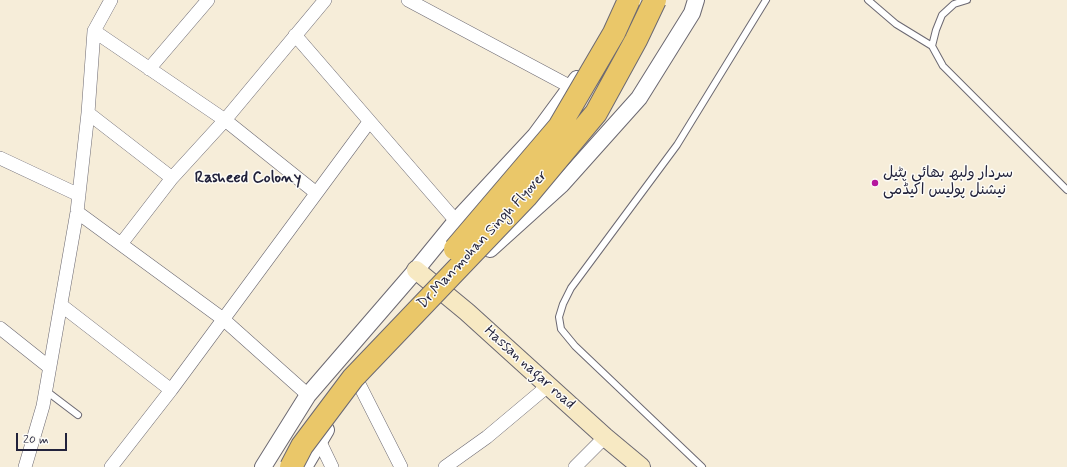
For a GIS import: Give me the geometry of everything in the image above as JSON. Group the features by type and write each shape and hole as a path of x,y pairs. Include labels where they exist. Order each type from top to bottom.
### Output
{"highway":[{"name":"Dr.Manmohan Singh Flyover","path":"275,467 290,438 376,333 474,228 559,127 614,33 629,0"},
{"name":"Dr.Manmohan Singh Flyover","path":"291,467 302,446 353,378 526,197 596,113 636,40 655,0"}],"main road":[{"name":"Hassan nagar road","path":"416,270 467,312 605,437 641,467"}],"street":[{"path":"24,467 43,406 77,212 88,113 94,31 111,0"},
{"path":"149,69 208,0"},
{"path":"120,244 172,178 225,120 325,0"},
{"path":"408,0 571,88"},
{"path":"263,467 308,395 416,270 456,221 535,136 571,88 594,52 620,0"},
{"path":"304,467 318,440 360,386 441,292 562,184 639,98 692,13 696,0"},
{"path":"94,31 225,120 315,192"},
{"path":"295,35 456,221"},
{"path":"88,113 172,178"},
{"path":"111,467 171,390 315,192 369,122"},
{"path":"0,158 79,195"},
{"path":"77,212 223,319 308,395"},
{"path":"61,305 171,390"},
{"path":"0,328 49,367"},
{"path":"446,466 487,437 548,385"},
{"path":"360,386 401,467"},
{"path":"575,467 605,437"},
{"path":"318,440 332,467"}],"lane":[{"path":"702,467 575,346 561,329 559,317 563,304 571,288 676,145 766,0"},
{"path":"868,0 896,24 932,46 943,66 1067,190"},
{"path":"932,46 942,15 954,4 967,0"},
{"path":"45,390 78,415"}],"place":[{"name":"سردار ولبھ بھائی پٹیل نیشنل پولیس اکیڈمی","path":"875,183"}],"district":[{"name":"Rasheed Colony","path":"248,179"}]}
